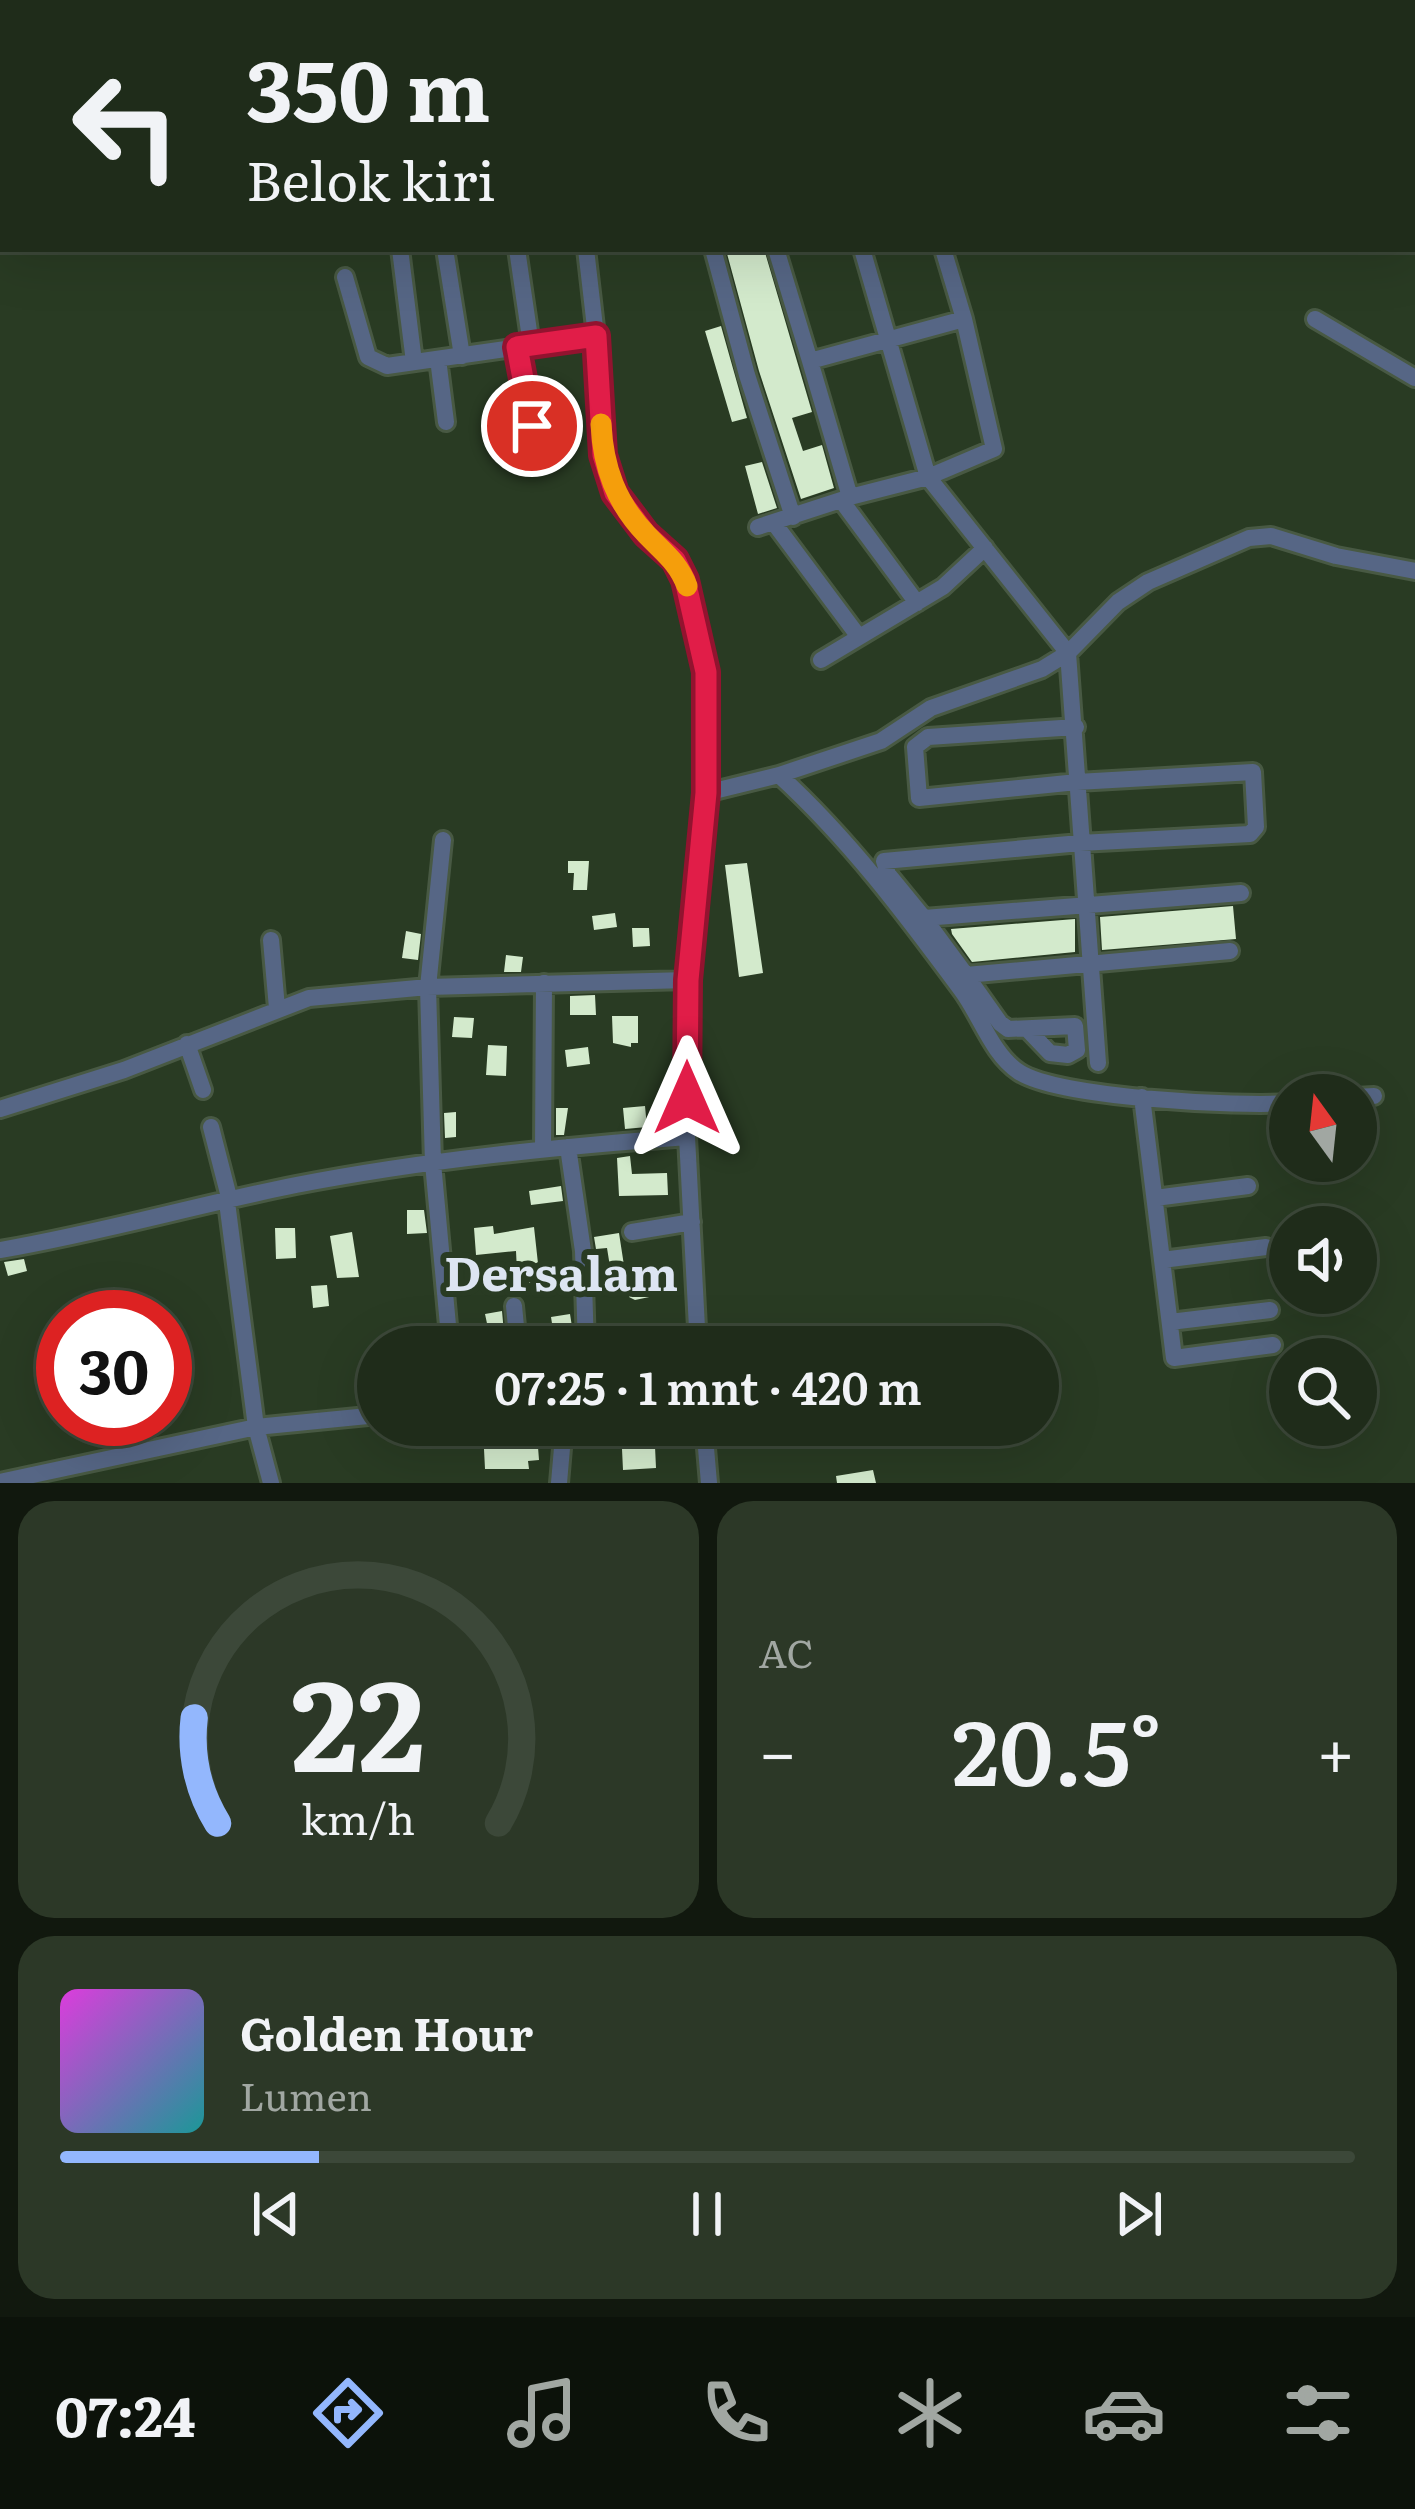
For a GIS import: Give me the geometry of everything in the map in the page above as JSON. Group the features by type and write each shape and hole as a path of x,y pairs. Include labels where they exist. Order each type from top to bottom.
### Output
{"street":[{"path":"400,252 414,362"},
{"path":"445,252 462,356"},
{"path":"517,252 540,465"},
{"path":"586,252 603,455 615,493 646,534 675,560 693,603 706,672 706,793 688,980 687,1137 697,1326"},
{"path":"714,252 793,517"},
{"path":"777,252 845,499 917,603"},
{"path":"863,252 928,477 1068,652 1098,1063"},
{"path":"859,637 766,525 928,477 994,449 944,252"},
{"path":"346,277 368,357 387,366 596,336"},
{"path":"810,362 964,319"},
{"path":"1315,319 1415,378"},
{"path":"438,359 446,422"},
{"path":"706,793 881,741 931,708 1042,668 1068,652 1118,602 1148,583 1249,538 1271,536 1336,556 1415,572"},
{"path":"821,660 943,587 985,548"},
{"path":"1028,1029 1008,1029 1000,1023 888,874 884,861 1250,833 1256,827 1253,772 1077,782 919,798 915,747 928,737 1076,727"},
{"path":"779,775 819,811 875,874 969,1000 1000,1054 1020,1073 1041,1082 1142,1097 1269,1104"},
{"path":"443,840 428,987 433,1162 448,1326"},
{"path":"924,919 1241,892"},
{"path":"271,940 277,1008"},
{"path":"966,974 1230,951"},
{"path":"0,1109 124,1070 277,1008 339,994 688,980"},
{"path":"543,1149 544,983"},
{"path":"187,1044 203,1090"},
{"path":"1142,1097 1174,1358 1269,1346"},
{"path":"212,1127 229,1202 256,1427 271,1483"},
{"path":"0,1250 102,1232 290,1186 433,1162 687,1137"},
{"path":"568,1147 583,1251 585,1326"},
{"path":"1155,1198 1248,1186"},
{"path":"632,1232 692,1222"},
{"path":"1162,1260 1266,1247"},
{"path":"514,1306 516,1326"},
{"path":"1170,1322 1269,1310"},
{"path":"0,1482 256,1427 357,1417"},
{"path":"560,1483 563,1446"},
{"path":"706,1446 709,1483"}],"building":[{"path":"727,252 765,252 812,412 792,418 803,451 822,445 834,488 801,499"},
{"path":"721,326 747,418 732,422 705,331"},
{"path":"762,462 777,508 758,514 745,466"},
{"path":"568,861 589,861 587,890 573,890 574,873 568,873"},
{"path":"747,863 763,973 739,977 725,865"},
{"path":"1233,906 1236,939 1102,950 1100,917"},
{"path":"615,913 617,927 594,930 592,916"},
{"path":"1075,919 1075,952 972,962 951,929"},
{"path":"632,928 649,928 650,946 633,947"},
{"path":"406,931 421,934 418,960 402,958"},
{"path":"506,955 523,957 521,972 504,972"},
{"path":"595,995 596,1015 570,1015 570,996"},
{"path":"612,1016 638,1016 638,1043 631,1047 613,1043"},
{"path":"454,1017 474,1018 472,1038 452,1037"},
{"path":"488,1045 507,1046 506,1076 486,1075"},
{"path":"588,1047 590,1064 567,1067 565,1050"},
{"path":"645,1106 647,1127 625,1129 623,1108"},
{"path":"556,1108 568,1108 564,1135 556,1135"},
{"path":"456,1112 456,1137 445,1138 444,1113"},
{"path":"630,1156 632,1174 667,1173 668,1195 619,1196 617,1158"},
{"path":"561,1186 563,1201 531,1205 529,1191"},
{"path":"407,1210 424,1210 427,1233 407,1234"},
{"path":"493,1226 494,1234 534,1227 541,1291 518,1292 516,1251 476,1255 474,1228"},
{"path":"275,1228 295,1228 296,1258 276,1259"},
{"path":"352,1232 359,1277 337,1278 330,1236"},
{"path":"619,1233 625,1272 611,1273 607,1248 596,1249 594,1237"},
{"path":"24,1259 27,1271 8,1276 4,1262"},
{"path":"653,1277 654,1296 629,1297 628,1278"},
{"path":"327,1285 329,1306 313,1308 311,1286"},
{"path":"502,1311 503,1326 488,1326 485,1314"},
{"path":"570,1314 572,1326 552,1326 551,1317"},
{"path":"655,1446 656,1468 623,1470 622,1449"},
{"path":"538,1447 539,1460 528,1461 529,1469 485,1469 484,1449"},
{"path":"873,1470 876,1483 837,1483 836,1476"}],"slow traffic":[{"path":"601,424 603,455 615,493 646,534 675,560 687,586"}],"district":[{"name":"Dersalam","path":"561,1270"}],"route":[{"path":"532,426 517,347 596,336 603,455 615,493 646,534 675,560 693,603 706,672 706,793 688,980 687,1098"}]}
